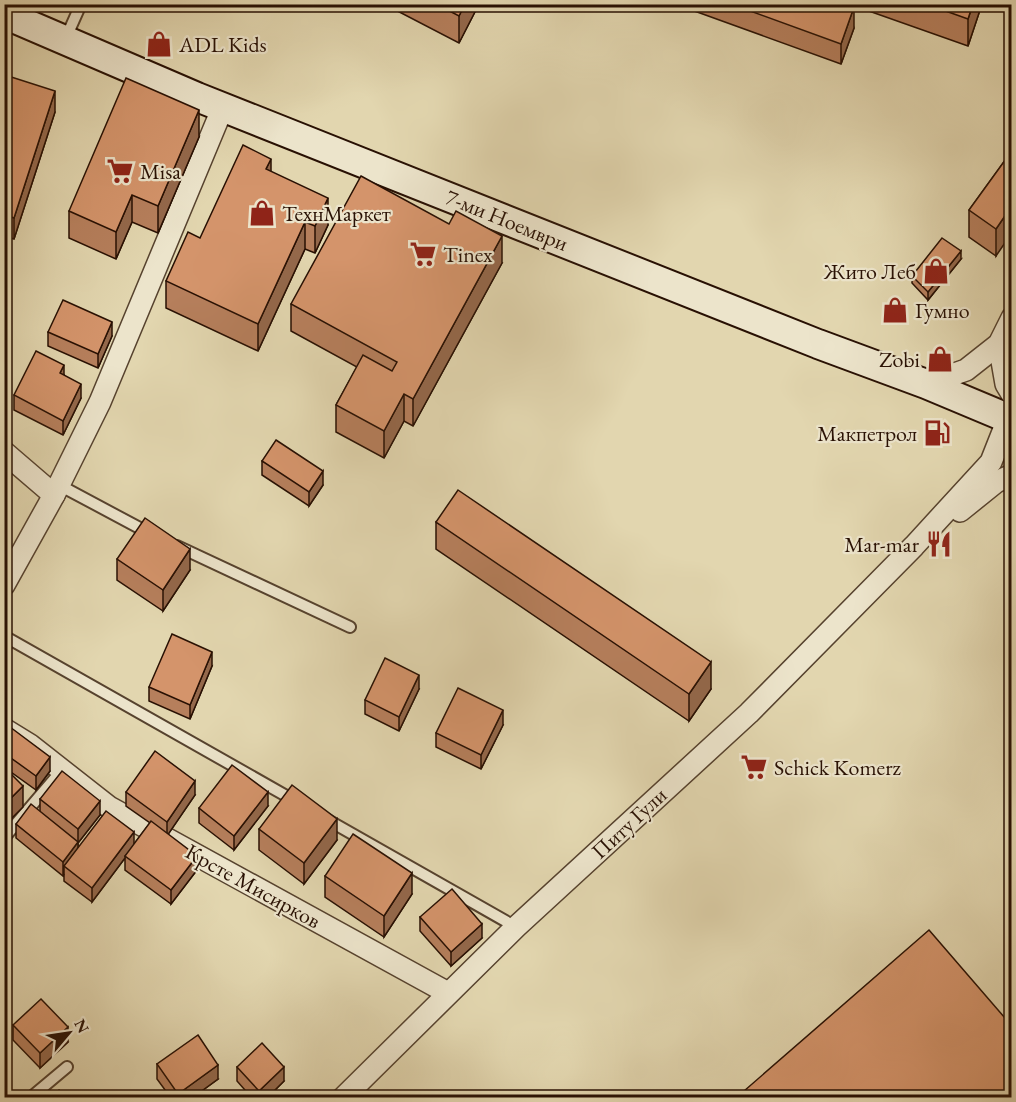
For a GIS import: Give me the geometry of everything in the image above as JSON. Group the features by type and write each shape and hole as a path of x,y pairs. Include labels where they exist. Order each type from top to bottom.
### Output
{"street":[{"name":"7-ми Ноември","path":"4,14 223,106 818,344 926,384 1010,411"},
{"path":"4,585 57,490 100,402 223,106"},
{"path":"926,384 966,370 999,344 1011,318"},
{"path":"999,344 1010,411"},
{"name":"Питу Гули","path":"343,1098 516,927 749,713 914,546 991,462 1010,411"},
{"path":"4,452 57,490"},
{"name":"Питу Гули","path":"914,546 996,482 1011,475"},
{"name":"Крсте Мисирков","path":"4,729 109,807 448,993"}],"lane":[{"path":"64,41 81,4"},
{"path":"57,490 159,537"},
{"path":"170,542 350,627"},
{"path":"4,636 516,927"},
{"path":"4,838 62,770"},
{"path":"30,1098 67,1067"}],"building":[{"path":"436,4 465,4 459,16"},
{"path":"731,4 846,4 854,7 841,44"},
{"path":"926,4 973,4 968,19"},
{"path":"5,75 55,91 14,218 4,215"},
{"path":"126,78 199,110 158,206 132,195 116,232 69,211"},
{"path":"243,145 271,159 266,169 328,198 315,226 305,222 258,324 166,281 188,232 200,238"},
{"path":"1011,152 1011,207 996,229 969,210"},
{"path":"361,176 449,224 456,211 502,236 413,399 404,394 384,431 336,405 363,355 392,371 397,362 291,304"},
{"name":"Жито Леб","path":"942,238 961,251 928,292 912,276"},
{"path":"63,300 112,322 98,354 48,332"},
{"path":"4,308 10,311 4,322"},
{"path":"36,351 64,365 60,373 81,384 63,421 14,395"},
{"path":"276,440 323,471 309,492 262,461"},
{"path":"4,476 9,479 4,486"},
{"path":"458,490 711,662 689,694 436,522"},
{"path":"145,518 190,549 163,590 117,559"},
{"path":"172,634 212,652 190,705 149,687"},
{"path":"385,658 419,675 399,717 365,700"},
{"path":"458,688 503,710 481,755 436,733"},
{"path":"6,724 50,757 36,776 4,753 4,726"},
{"path":"155,751 195,781 167,822 126,792"},
{"path":"232,765 268,792 234,836 199,808"},
{"path":"4,767 23,786 4,805"},
{"path":"62,771 100,801 78,829 40,799"},
{"path":"292,785 337,819 304,863 259,829"},
{"path":"31,804 78,842 63,862 16,824"},
{"path":"106,811 134,832 92,888 64,866"},
{"path":"151,821 197,856 171,890 125,856"},
{"path":"353,834 412,873 384,916 325,876"},
{"path":"452,889 482,924 451,952 420,917"},
{"path":"929,930 1011,1025 1011,1098 736,1098"},
{"path":"41,999 68,1027 40,1053 13,1025"},
{"path":"198,1035 218,1065 178,1094 157,1064"},
{"path":"262,1043 284,1067 259,1091 237,1067"},
{"path":"59,1090 64,1098 48,1098"}],"place":[{"name":"ADL Kids","path":"159,44"},
{"name":"Misa","path":"120,171"},
{"name":"ТехнМаркет","path":"262,213"},
{"name":"Tinex","path":"423,254"},
{"name":"Жито Леб","path":"936,271"},
{"name":"Гумно","path":"895,310"},
{"name":"Zobi","path":"940,359"},
{"name":"Макпетрол","path":"937,433"},
{"name":"Mar-mar","path":"939,544"},
{"name":"Schick Komerz","path":"754,767"}]}
